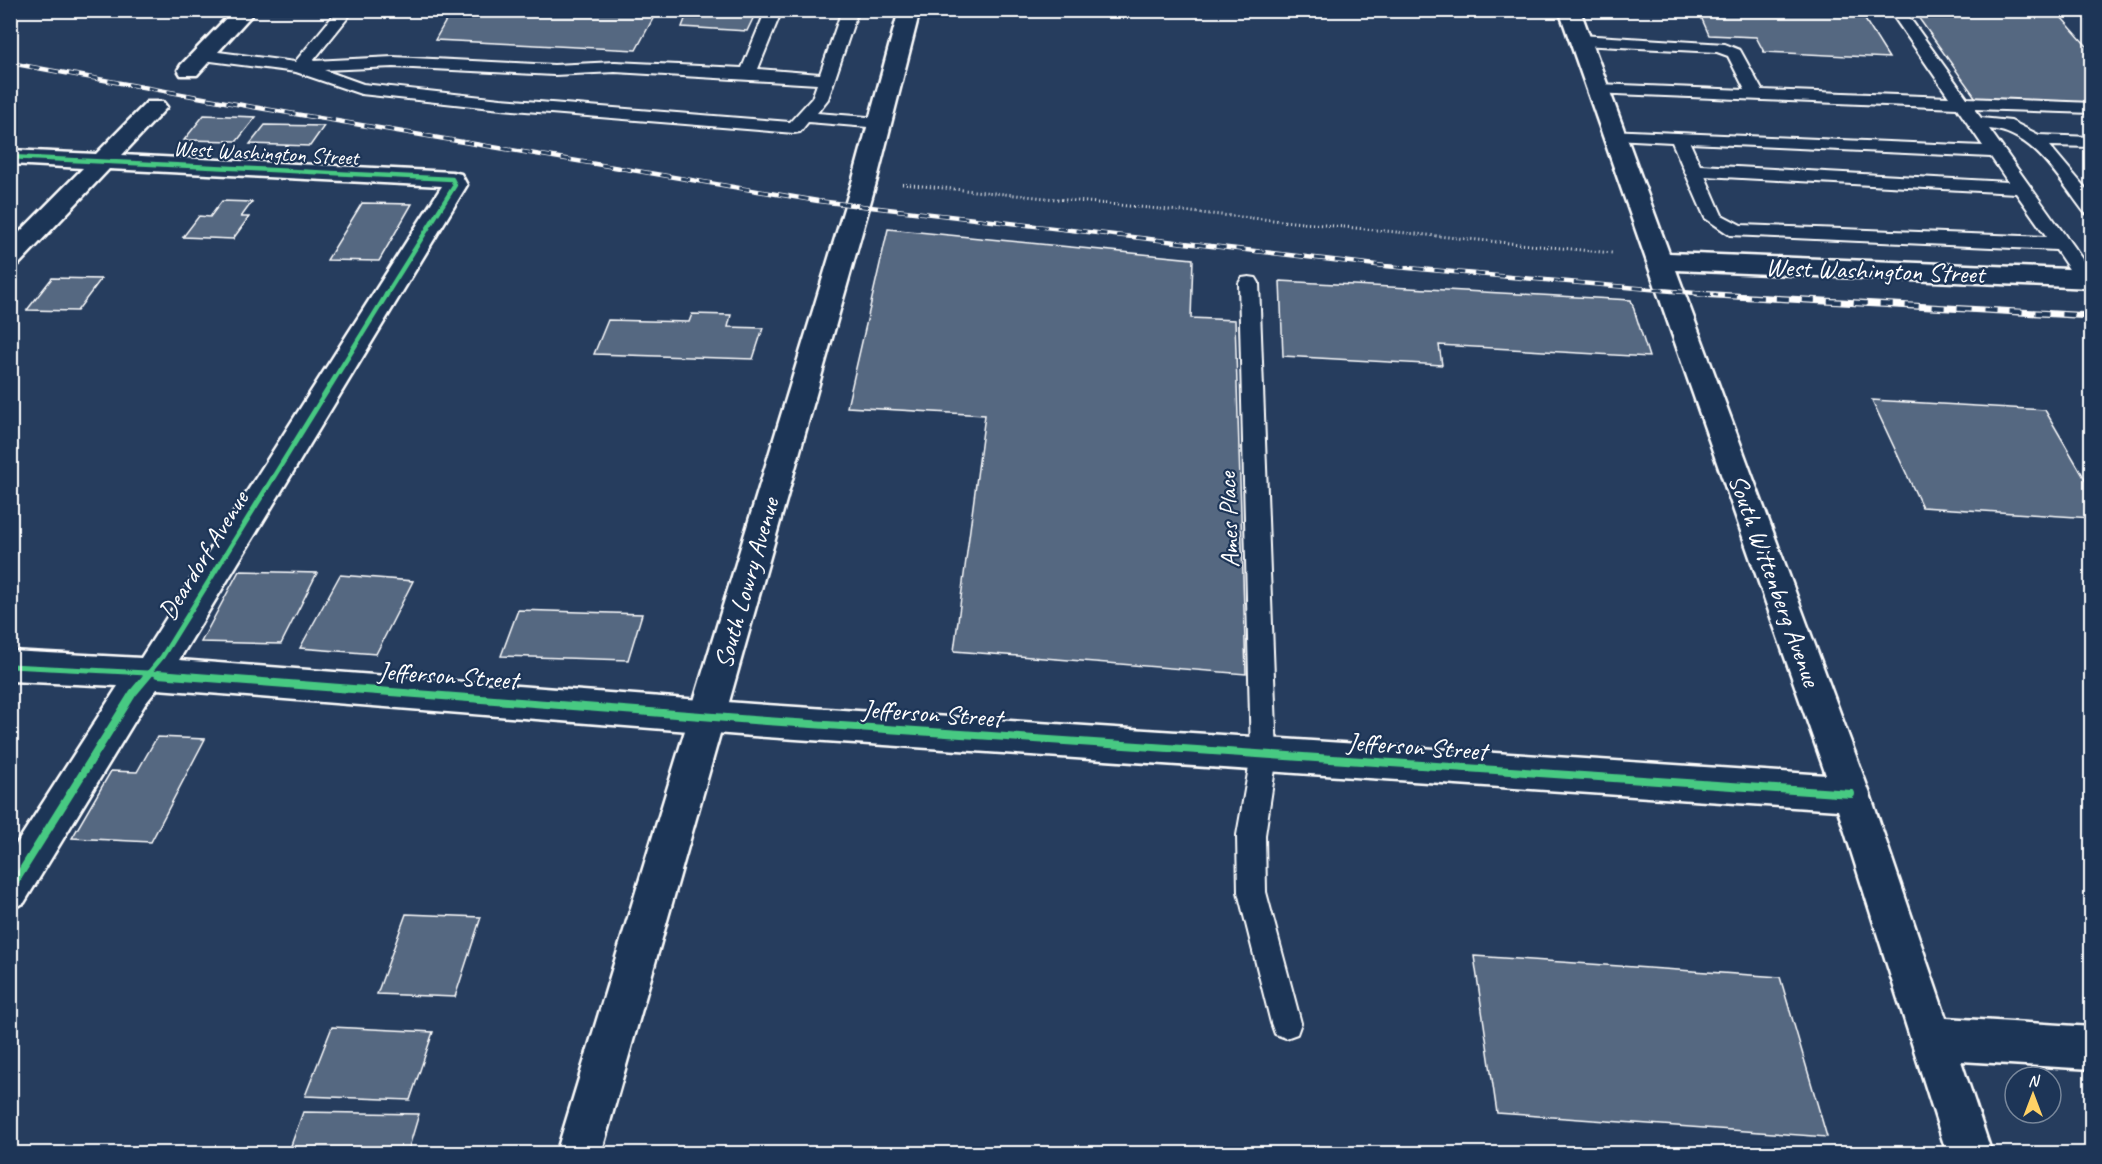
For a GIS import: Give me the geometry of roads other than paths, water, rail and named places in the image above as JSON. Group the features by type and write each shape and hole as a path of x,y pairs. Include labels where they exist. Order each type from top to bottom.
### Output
{"street":[{"path":"196,63 246,10"},
{"name":"South Lowry Avenue","path":"578,1154 880,123 910,10"},
{"name":"South Wittenberg Avenue","path":"1574,25 1851,794 1970,1154"},
{"path":"10,258 155,107"},
{"name":"West Washington Street","path":"10,157 452,179 455,186 425,238"},
{"name":"Deardorf Avenue","path":"10,890 425,238"},
{"name":"West Washington Street","path":"1659,261 2089,279"},
{"name":"Jefferson Street","path":"10,666 148,675 183,675 1264,756 1851,794"},
{"path":"1932,1038 2091,1048"}],"lane":[{"path":"299,67 347,10"},
{"path":"748,73 774,10"},
{"path":"299,67 361,89 501,104 794,128 820,99 850,10"},
{"path":"1896,10 2061,244 2089,279"},
{"path":"1574,25 1719,47 1734,53 1756,94"},
{"path":"196,63 299,67 393,62 554,70 615,67 748,73 827,80"},
{"path":"1598,89 2091,108"},
{"path":"804,117 880,123"},
{"path":"1976,123 2005,125 2036,140 2091,142"},
{"path":"1614,134 1996,152"},
{"path":"1679,137 1714,218 1737,231 2061,244"},
{"path":"2036,140 2091,209"},
{"path":"1693,170 2021,188"},
{"name":"Ames Place","path":"1249,283 1264,756 1251,835 1252,892 1286,1023"}],"railway":[{"path":"10,63 253,107 818,201 1385,266 1718,295"},
{"path":"1698,294 2092,316"}]}
